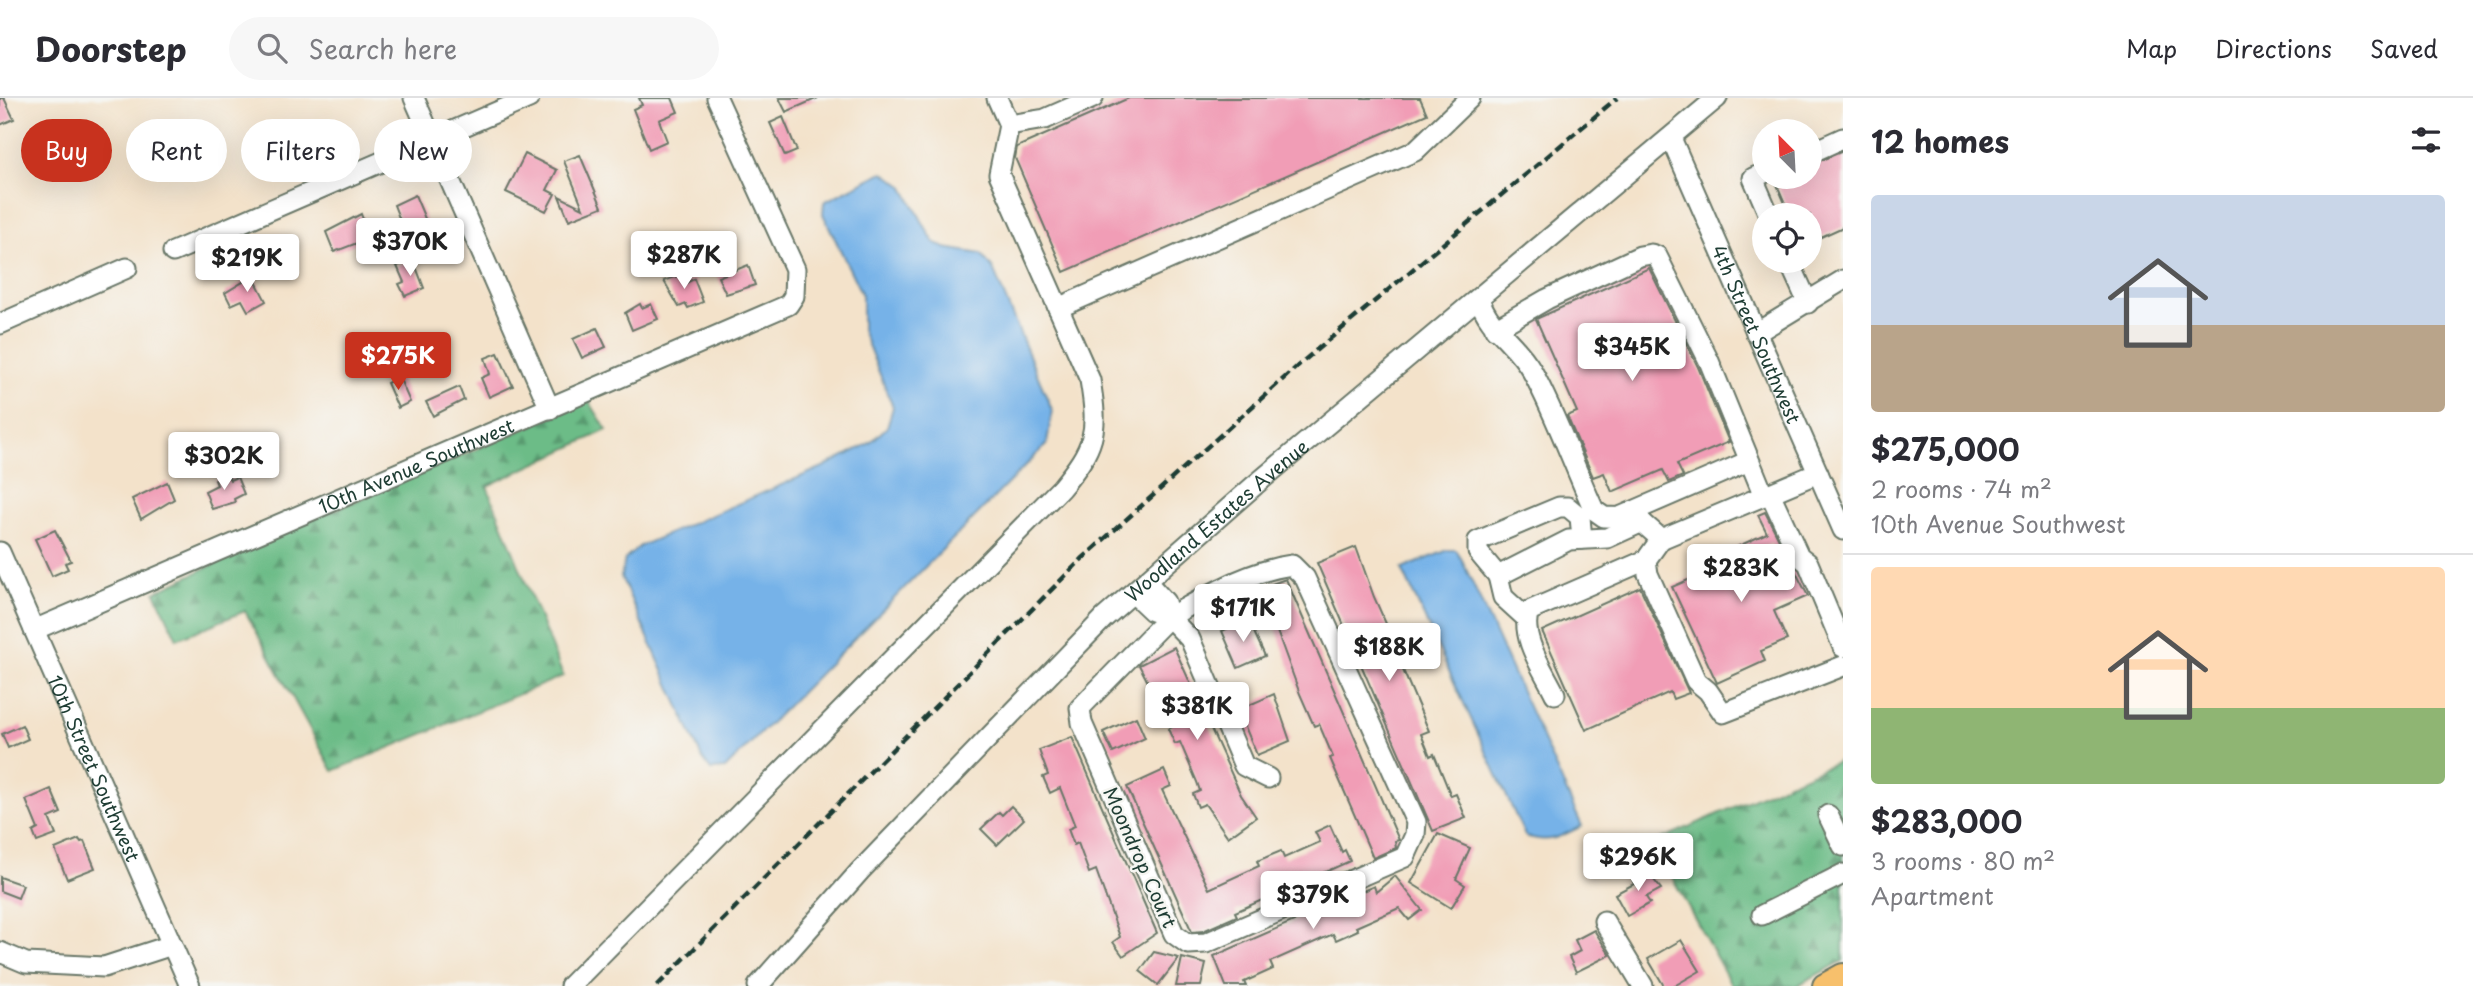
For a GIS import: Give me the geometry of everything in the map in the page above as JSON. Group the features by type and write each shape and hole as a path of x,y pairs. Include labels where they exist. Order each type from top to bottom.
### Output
{"main road":[{"path":"1825,986 1843,976"}],"street":[{"path":"414,98 423,119"},
{"path":"472,124 529,98"},
{"name":"10th Avenue Southwest","path":"34,630 788,305 794,296 795,269 717,98"},
{"path":"570,986 1061,488 1087,456 1094,435 1095,406 1090,380 999,174 1009,125 997,98"},
{"path":"1009,125 1045,118 1093,98"},
{"path":"1058,308 1415,150 1470,98"},
{"name":"Woodland Estates Avenue","path":"758,986 879,852 1104,618 1255,485 1717,98"},
{"name":"4th Street Southwest","path":"1671,138 1843,530"},
{"path":"1822,148 1843,138"},
{"path":"173,252 374,166"},
{"path":"451,182 550,409"},
{"path":"1495,329 1547,299 1640,256 1657,256 1709,361 1749,461 1799,556 1808,564 1843,647"},
{"path":"0,324 127,268"},
{"path":"1794,273 1808,303"},
{"path":"1756,333 1843,280"},
{"path":"1479,298 1483,312 1495,329 1515,347 1532,370 1594,510 1604,516 1637,518 1661,540"},
{"path":"1622,516 1749,461"},
{"path":"1526,618 1529,611 1542,604 1646,560 1661,540 1818,473"},
{"path":"1555,694 1532,644 1526,618 1503,597 1498,576 1478,552 1478,541 1559,508 1568,507 1580,517 1582,539"},
{"path":"1498,576 1544,550 1569,540 1606,538 1642,522"},
{"name":"10th Street Southwest","path":"0,552 190,986"},
{"path":"1646,560 1648,574 1696,681 1708,691 1723,713 1843,666"},
{"name":"Moondrop Court","path":"1292,565 1306,578 1416,822 1415,835 1405,857 1206,943 1188,944 1174,934 1082,723 1080,708 1169,617 1229,585 1271,568 1292,565"},
{"path":"1140,587 1165,602 1169,617 1190,639 1244,766 1268,778"},
{"path":"1828,815 1843,846"},
{"path":"1762,915 1843,874"},
{"path":"1604,921 1643,986"},
{"path":"0,953 26,963 104,967 172,946"}],"green space":[{"path":"589,401 607,430 487,486 563,676 333,771 245,611 177,639 155,592 274,536"},
{"path":"1843,759 1843,961 1796,986 1732,986 1666,866 1657,841"}],"water":[{"path":"883,172 903,186 933,241 945,248 981,254 993,269 1052,410 1047,444 725,769 711,770 702,758 621,577 625,559 640,546 823,467 870,443 887,427 893,407 862,330 862,295 823,214 824,202"},
{"path":"1448,550 1456,550 1462,560 1582,826 1560,836 1541,839 1525,836 1402,569"}],"building":[{"path":"0,98 4,98 14,119 0,125"},
{"path":"639,98 672,98 678,112 659,120 667,141 649,149 633,109 642,105"},
{"path":"779,98 818,98 786,112"},
{"path":"1129,98 1420,98 1427,114 1064,272 1015,158 1017,147"},
{"path":"783,117 797,151 785,156 770,123"},
{"path":"1843,151 1843,227 1822,237 1822,203 1785,203 1779,189 1822,189 1822,160"},
{"path":"525,154 557,170 547,190 555,194 546,211 506,192"},
{"path":"580,155 602,207 569,220 559,196 583,208 564,161"},
{"path":"415,195 434,240 405,254 394,228 401,223 394,205"},
{"path":"361,214 370,238 334,252 326,232"},
{"path":"413,259 424,288 405,296 399,284 404,282 397,266"},
{"path":"748,265 755,285 726,294 718,277"},
{"path":"1649,268 1698,367 1729,442 1677,464 1683,476 1669,482 1663,470 1612,492 1604,473 1593,477 1567,416 1577,412 1536,319"},
{"path":"683,274 686,283 694,279 703,302 688,308 686,304 679,307 664,281"},
{"path":"253,276 266,301 248,311 242,300 231,305 225,293"},
{"path":"640,304 642,308 651,304 658,319 632,330 625,313"},
{"path":"597,328 606,347 582,358 573,339"},
{"path":"498,353 513,386 489,397 481,378 490,374 485,358"},
{"path":"399,377 410,402 398,408 387,383"},
{"path":"459,387 464,400 433,416 426,402"},
{"path":"227,474 230,480 237,477 244,494 234,499 235,502 212,509 205,491 217,485 215,480"},
{"path":"167,482 174,499 141,519 132,499"},
{"path":"1765,512 1808,596 1774,611 1787,640 1761,651 1765,661 1717,683 1672,587 1734,560 1730,550 1767,533 1758,515","holes":["1771,543 1783,571 1760,581 1748,552"]},
{"path":"55,530 71,561 65,563 68,569 52,576 35,539"},
{"path":"1356,547 1429,731 1421,734 1430,756 1434,754 1451,796 1456,794 1466,818 1433,831 1317,563"},
{"path":"1286,579 1399,840 1395,841 1396,848 1373,858 1330,758 1333,757 1319,724 1314,726 1300,694 1267,604 1256,609 1249,592"},
{"path":"1640,587 1689,693 1673,699 1670,692 1586,730 1542,631"},
{"path":"1248,619 1265,656 1238,668 1222,631"},
{"path":"1174,647 1241,795 1256,817 1228,837 1205,804 1198,807 1193,794 1200,791 1197,782 1180,742 1175,744 1168,729 1172,727 1153,684 1150,686 1139,665"},
{"path":"1274,694 1290,741 1257,755 1238,710"},
{"path":"1136,717 1145,738 1113,753 1103,732"},
{"path":"22,725 28,739 8,748 2,734"},
{"path":"1072,737 1157,933 1123,956 1113,942 1120,937 1096,870 1089,873 1078,843 1074,845 1068,829 1075,826 1060,788 1050,793 1043,777 1048,775 1039,750"},
{"path":"1164,770 1171,786 1162,790 1209,889 1259,866 1257,861 1281,851 1284,858 1320,842 1315,832 1330,825 1342,852 1345,850 1350,861 1235,912 1237,916 1203,931 1192,932 1127,787"},
{"path":"51,789 61,813 49,818 56,835 37,842 33,832 38,829 26,800"},
{"path":"1011,806 1024,819 997,845 981,829 999,812 1002,815"},
{"path":"1438,834 1470,848 1456,879 1465,885 1451,908 1411,883"},
{"path":"79,839 84,841 95,868 67,879 55,849"},
{"path":"1646,870 1661,889 1646,897 1650,903 1627,916 1615,894 1634,884 1632,878"},
{"path":"1395,876 1422,910 1409,920 1399,908 1356,927 1358,930 1336,940 1333,934 1270,962 1273,969 1244,982 1246,986 1226,986 1214,956 1374,886 1376,892"},
{"path":"0,877 23,885 18,898 0,891"},
{"path":"1594,930 1610,955 1576,972 1569,957 1580,951 1575,940"},
{"path":"1681,940 1700,971 1674,986 1664,986 1648,959"},
{"path":"1154,952 1179,958 1158,985 1140,971"},
{"path":"1182,958 1206,964 1201,986 1176,986"}],"railway":[{"path":"657,986 1082,559 1301,363 1617,98"}]}
